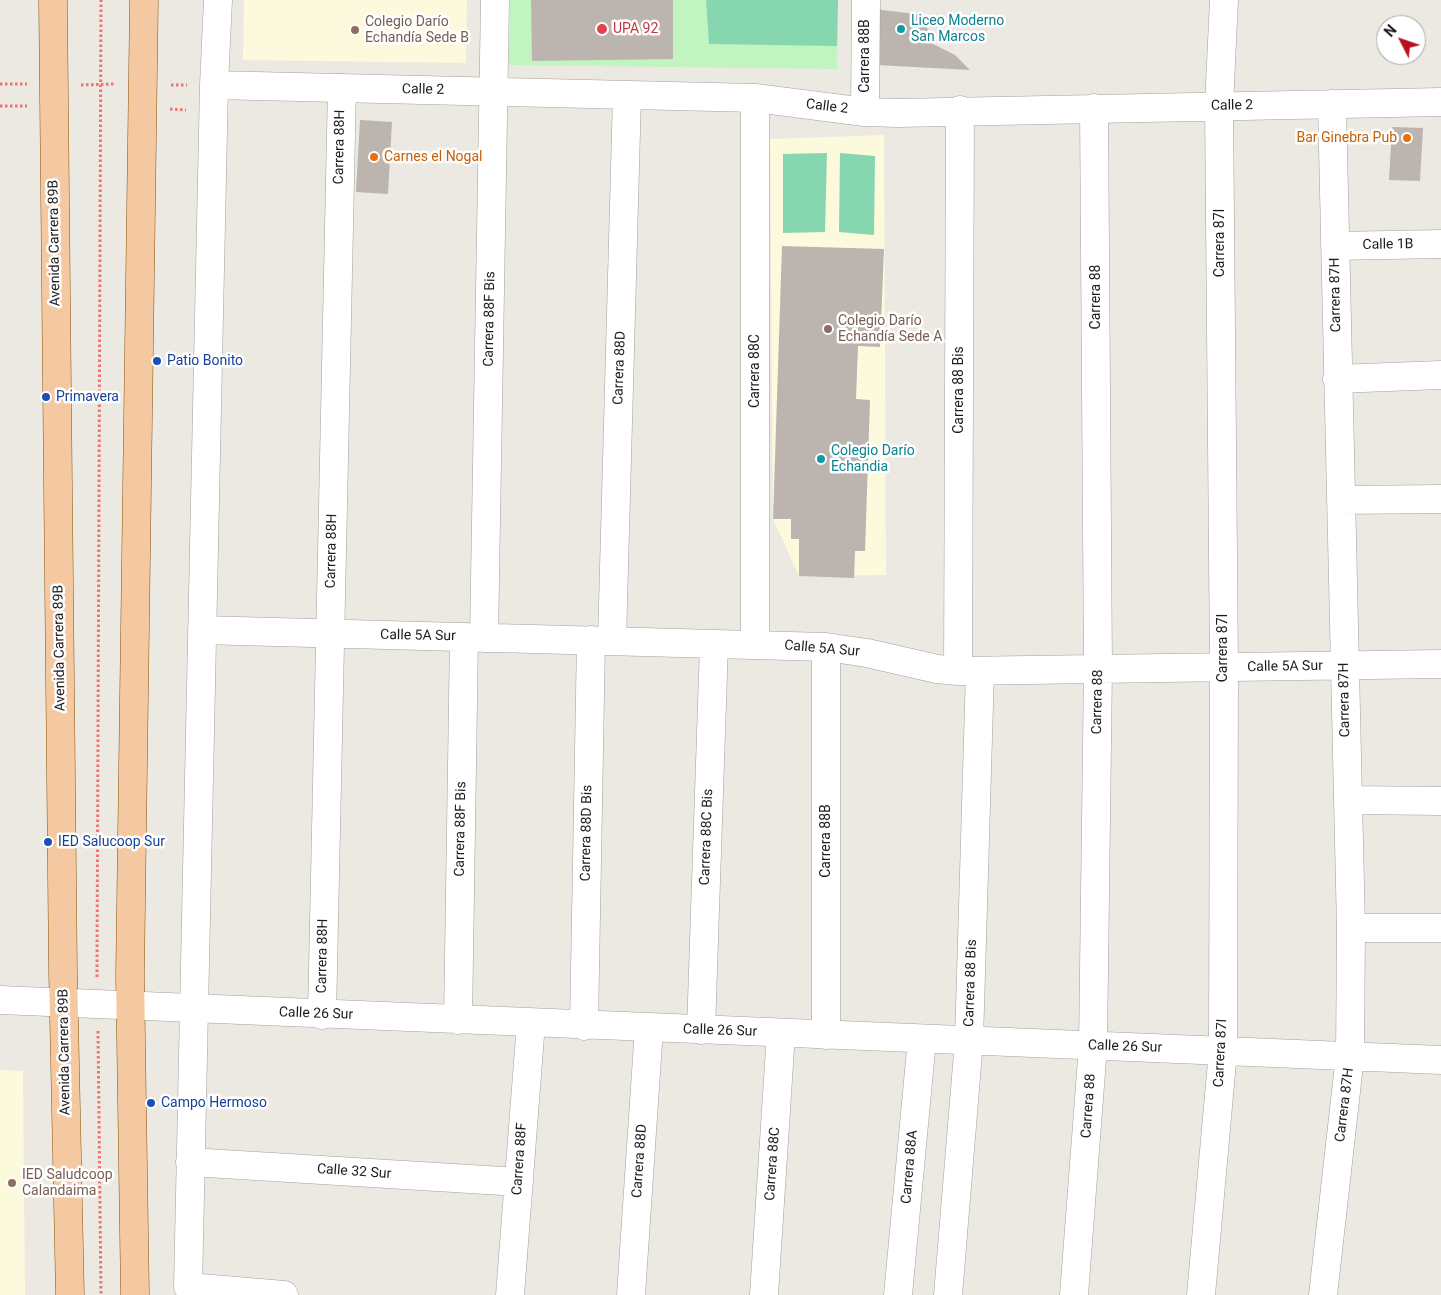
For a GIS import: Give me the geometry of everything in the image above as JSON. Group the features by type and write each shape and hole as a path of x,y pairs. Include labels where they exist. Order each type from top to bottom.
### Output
{"main road":[{"name":"Avenida Carrera 89B","path":"53,0 64,1003 70,1295"},
{"path":"135,1295 130,1006 144,0"}],"street":[{"path":"218,0 213,98 188,1287 284,1295"},
{"name":"Carrera 88F Bis","path":"458,1020 495,92 495,0"},
{"name":"Carrera 88B","path":"865,112 866,0"},
{"name":"Carrera 87I","path":"1200,1295 1223,1051 1224,668 1219,106 1224,0"},
{"name":"Calle 2","path":"213,98 342,88 755,98 865,112 1441,102"},
{"name":"Carrera 88H","path":"322,1015 342,88"},
{"name":"Carrera 88D","path":"601,641 627,95"},
{"name":"Carrera 88C","path":"755,98 755,645"},
{"name":"Carrera 87H","path":"1322,1295 1350,1056 1351,928 1332,104"},
{"name":"Carrera 88","path":"1074,1295 1094,1046 1098,669 1094,108"},
{"name":"Carrera 88 Bis","path":"948,1295 969,1041 969,671 960,110"},
{"name":"Calle 1B","path":"1334,246 1441,244"},
{"path":"1338,379 1441,375"},
{"path":"1340,500 1441,499"},
{"name":"Calle 5A Sur","path":"202,630 826,647 867,653 937,669 969,671 1441,664"},
{"name":"Carrera 88D Bis","path":"584,1026 601,641"},
{"name":"Carrera 88C Bis","path":"701,1030 714,644"},
{"name":"Carrera 88B","path":"826,647 826,1035"},
{"path":"1348,800 1441,801"},
{"path":"1351,928 1441,928"},
{"name":"Calle 26 Sur","path":"0,1000 194,1010 1441,1060"},
{"name":"Carrera 88F","path":"510,1295 530,1023"},
{"name":"Carrera 88D","path":"630,1295 649,1028"},
{"name":"Carrera 88C","path":"764,1295 781,1033"},
{"name":"Carrera 88A","path":"898,1295 922,1039"},
{"name":"Calle 32 Sur","path":"190,1162 519,1182"}],"path":[{"path":"97,973 101,0"},
{"path":"0,84 102,84 142,97 213,98"},
{"path":"98,1036 101,1295"}],"shaded area":[{"name":"Colegio Darío Echandía Sede B","path":"244,0 467,0 466,63 243,60"},
{"name":"Colegio Darío Echandía Sede A","path":"884,135 886,575 799,576 773,519 770,139"},
{"name":"IED Saludcoop Calandaima","path":"0,1070 23,1071 25,1295 0,1295"}],"green space":[{"path":"510,0 838,0 837,69 509,65"},
{"path":"706,0 838,0 837,46 709,44"},
{"path":"827,153 825,232 783,233 783,154"},
{"path":"840,153 875,156 874,235 839,232"}],"building":[{"name":"UPA 92","path":"531,0 673,0 673,59 532,61"},
{"name":"Liceo Moderno San Marcos","path":"874,9 924,15 931,43 955,55 970,70 877,65"},
{"name":"Carnes el Nogal","path":"360,120 392,122 388,194 356,192"},
{"path":"1392,127 1423,128 1420,181 1389,180"},
{"name":"Colegio Darío Echandia","path":"782,246 884,249 880,347 858,346 856,399 870,400 865,551 855,551 854,578 799,576 799,539 791,539 791,519 773,519"}],"place":[{"name":"UPA 92","path":"602,29"},
{"name":"Liceo Moderno San Marcos","path":"901,29"},
{"name":"Colegio Darío Echandía Sede B","path":"355,30"},
{"name":"Bar Ginebra Pub","path":"1407,138"},
{"name":"Carnes el Nogal","path":"374,157"},
{"name":"Colegio Darío Echandía Sede A","path":"828,329"},
{"name":"Patio Bonito","path":"157,361"},
{"name":"Primavera","path":"46,397"},
{"name":"Colegio Darío Echandia","path":"821,459"},
{"name":"IED Salucoop Sur","path":"48,842"},
{"name":"Campo Hermoso","path":"151,1103"},
{"name":"IED Saludcoop Calandaima","path":"12,1183"}]}
